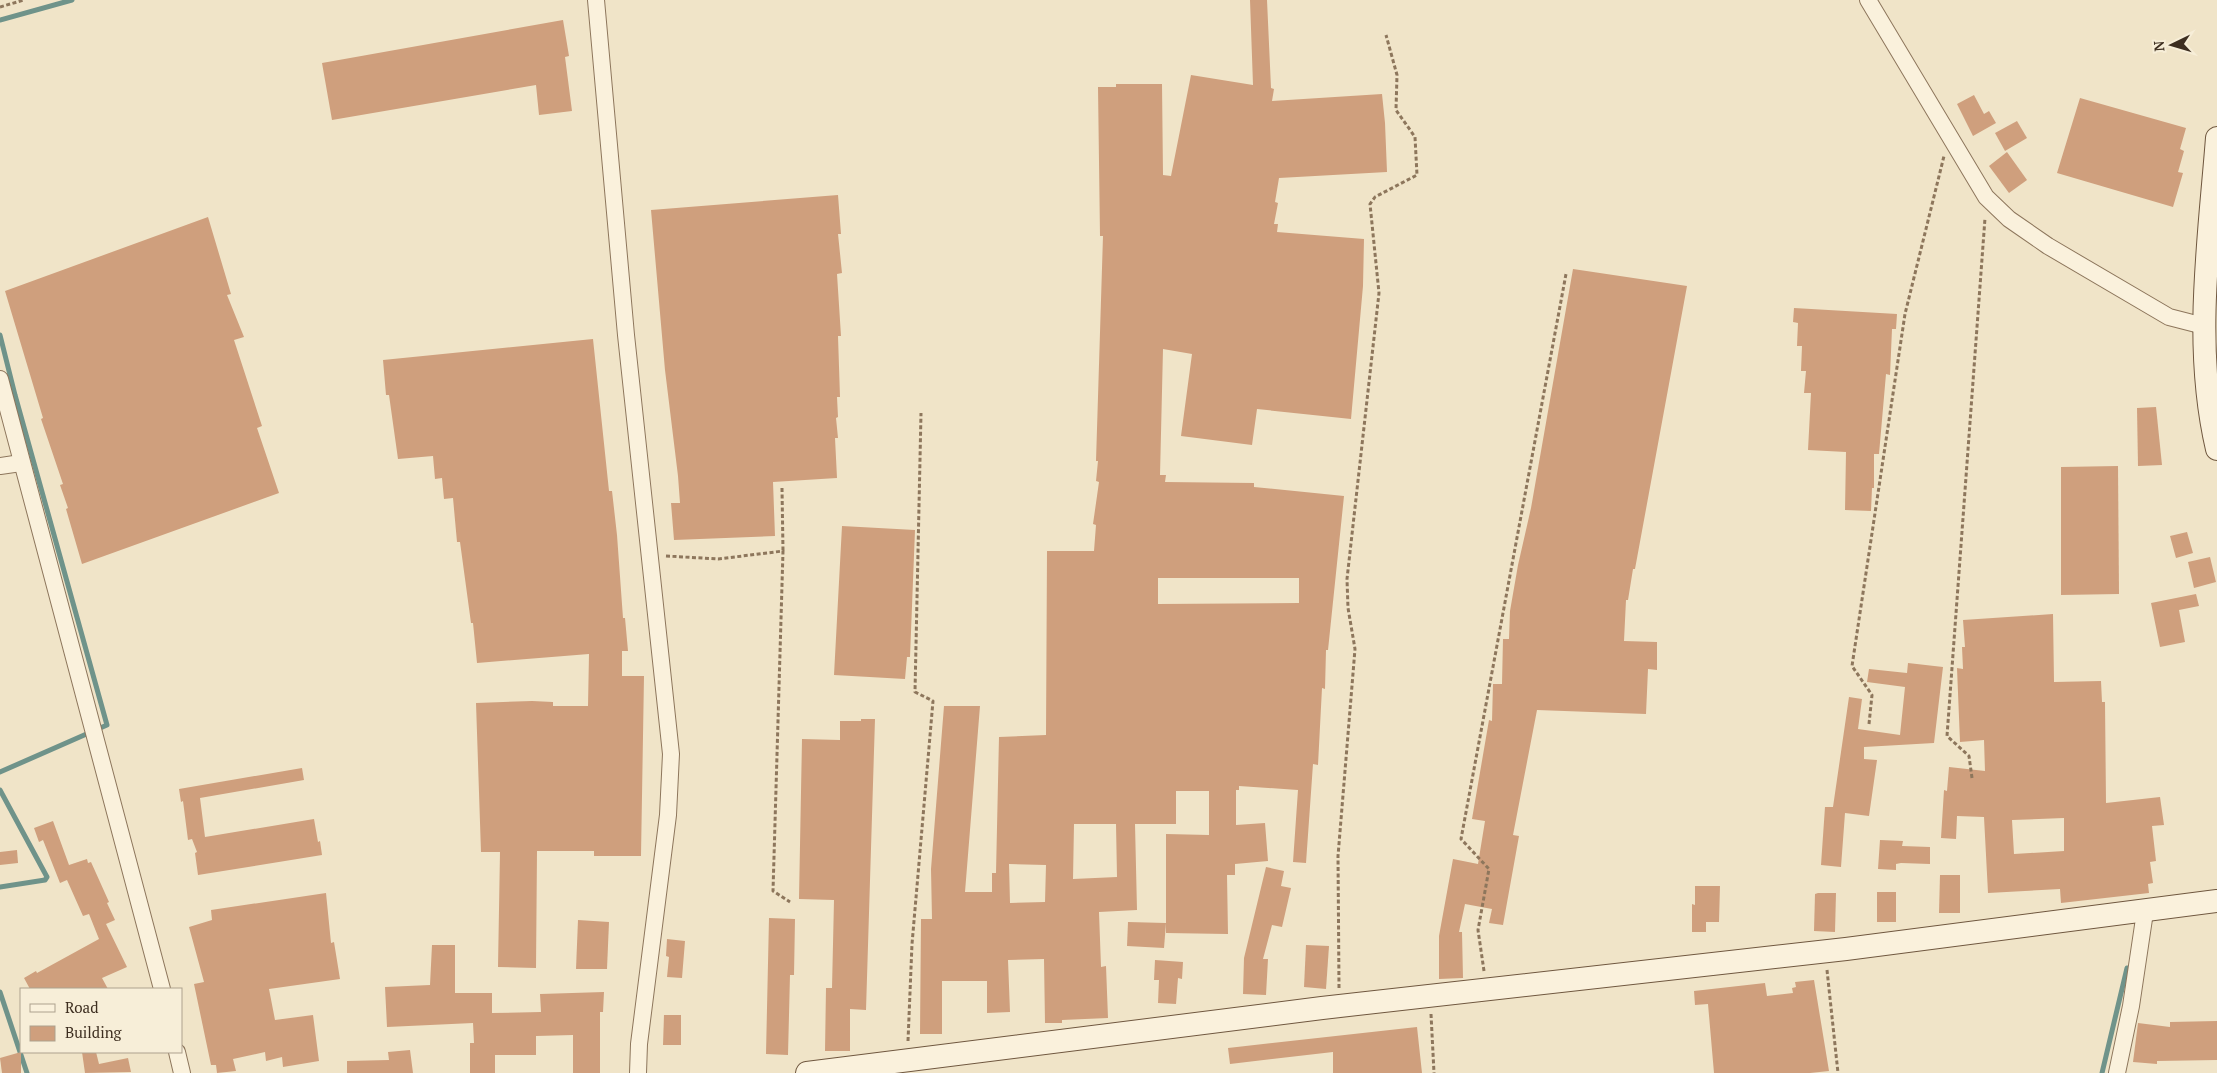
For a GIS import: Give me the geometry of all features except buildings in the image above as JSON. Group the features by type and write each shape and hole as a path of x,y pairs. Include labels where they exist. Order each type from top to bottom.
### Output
{"street":[{"path":"596,0 626,325 671,754 668,815 639,1044 638,1073"},
{"path":"1868,0 1986,197 2009,220 2048,246 2169,317 2204,326"},
{"path":"2217,138 2204,326 2206,373 2217,449"},
{"path":"0,379 162,988"},
{"path":"0,466 21,463"},
{"path":"807,1073 1339,1006 1824,952 2145,912 2217,901"},
{"path":"2117,1073 2131,1006 2145,912"},
{"path":"177,1053 182,1073"}],"path":[{"path":"0,7 24,0"},
{"path":"1339,1006 1338,856 1355,649 1348,608 1348,579 1379,293 1370,204 1375,197 1417,175 1414,138 1396,110 1397,75 1386,36"},
{"path":"1869,724 1872,695 1852,666 1905,314 1949,134"},
{"path":"1972,778 1969,756 1948,736 1986,197"},
{"path":"1486,989 1478,930 1489,869 1461,839 1566,274"},
{"path":"907,1060 912,944 933,701 915,692 921,413"},
{"path":"782,488 783,551 773,891 790,902"},
{"path":"650,555 718,558 783,551"},
{"path":"1824,952 1838,1073"},
{"path":"1429,996 1434,1073"}],"waterway":[{"path":"0,20 72,0"},
{"path":"0,335 107,725 0,772"},
{"path":"0,790 47,877 45,880 0,887"},
{"path":"2102,1073 2127,968"},
{"path":"0,992 20,1052"},
{"path":"20,1053 27,1073"}]}
